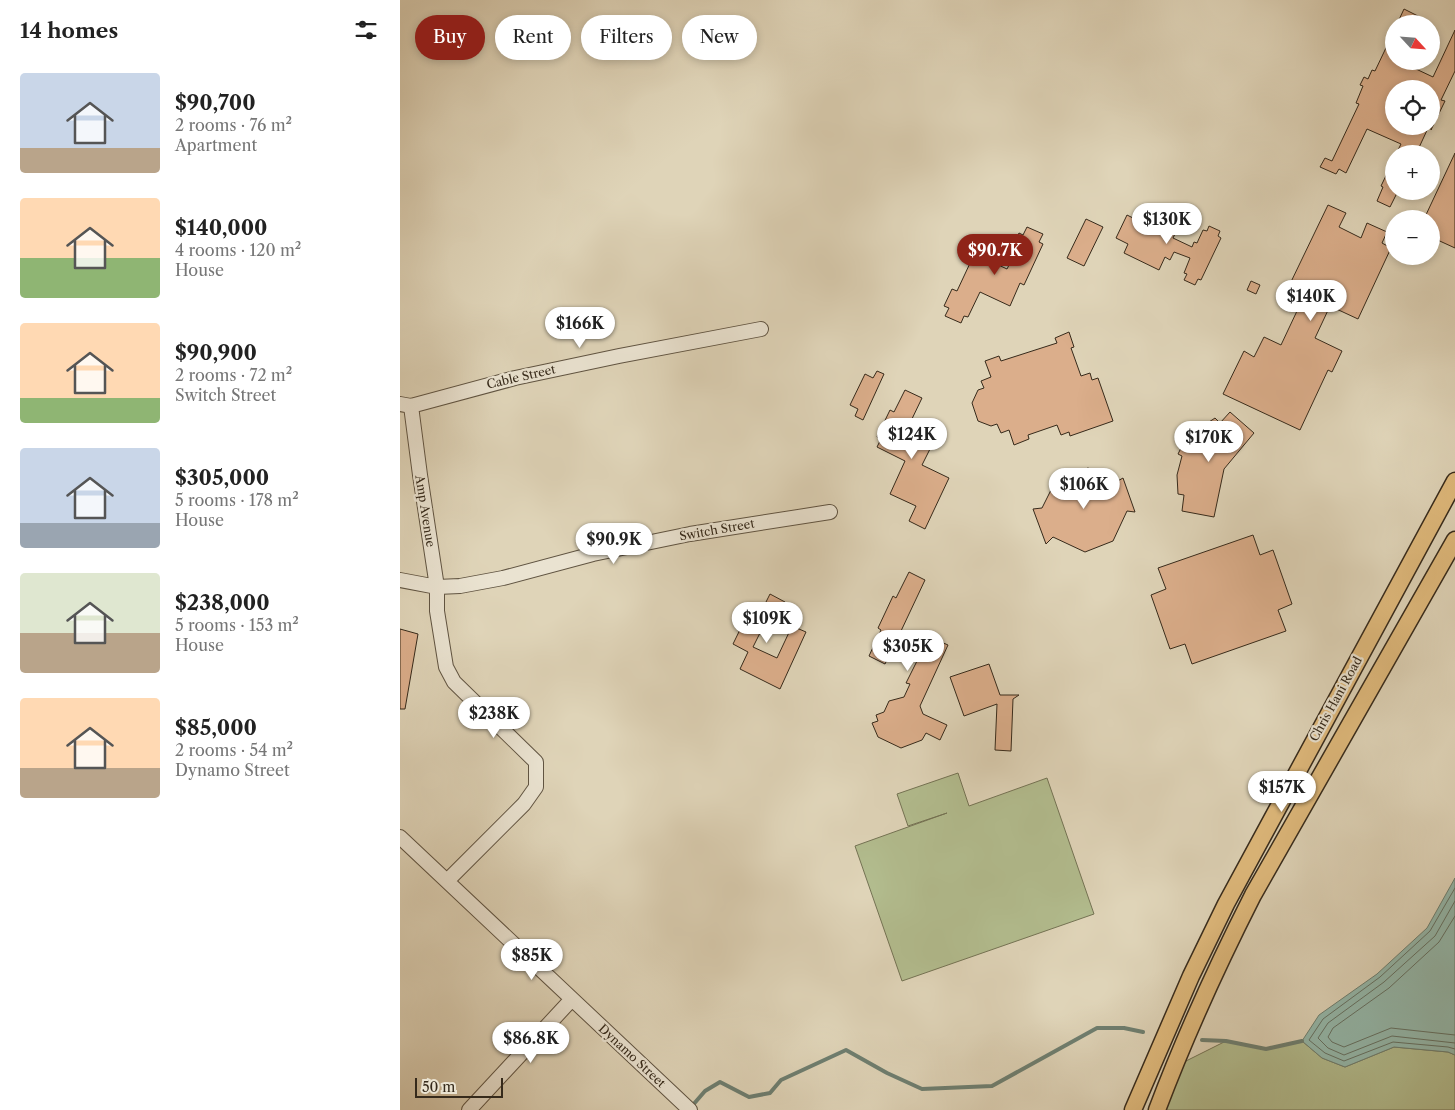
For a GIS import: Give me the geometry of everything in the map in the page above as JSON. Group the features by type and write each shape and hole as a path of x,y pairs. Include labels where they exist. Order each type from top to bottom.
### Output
{"main road":[{"name":"Chris Hani Road","path":"1133,1110 1190,976 1226,904 1455,481"},
{"name":"Chris Hani Road","path":"1157,1110 1198,1010 1253,896 1455,540"},
{"path":"1393,594 1418,607"}],"street":[{"name":"Cable Street","path":"406,405 515,378 761,329"},
{"name":"Amp Avenue","path":"406,405 420,475 437,587 437,611 446,667 454,682 536,762 536,787 524,804 446,882"},
{"name":"Switch Street","path":"400,580 437,587 460,586 503,578 593,554 698,533 830,512"},
{"name":"Dynamo Street","path":"400,837 687,1107"},
{"path":"470,1110 572,999"}],"green space":[{"path":"958,773 969,806 1047,778 1094,914 902,981 855,846 947,813 908,826 897,794"},
{"path":"1226,1041 1266,1049 1302,1041 1322,1058 1345,1067 1394,1047 1448,1052 1455,1055 1455,1110 1161,1110 1176,1066"}],"water":[{"path":"1455,878 1455,1055 1448,1052 1394,1047 1345,1067 1322,1058 1302,1041 1319,1015 1377,974 1427,928"}],"building":[{"path":"1404,9 1416,15 1401,15"},
{"path":"1455,30 1455,71 1441,100 1445,101 1440,111 1440,80 1385,80 1385,135 1425,135 1420,145 1400,145 1367,129 1346,173 1339,169 1336,174 1320,167 1325,158 1332,161 1359,104 1356,103 1363,86 1360,85 1364,77 1368,79 1372,70 1375,71 1385,50 1385,70 1418,70 1433,77 1436,70 1440,70 1440,62"},
{"path":"1455,153 1455,248 1440,241 1440,210 1428,210 1433,200 1440,200 1440,185"},
{"path":"1385,178 1385,200 1394,200 1390,207 1377,201 1383,187 1381,186"},
{"path":"1328,205 1346,213 1339,227 1361,238 1367,223 1385,231 1382,243 1385,245 1385,261 1358,319 1330,306 1315,338 1342,351 1332,372 1328,370 1300,430 1223,394 1244,351 1254,357 1264,337 1281,345 1305,294 1289,286"},
{"path":"1144,212 1178,228 1173,238 1192,247 1194,242 1197,243 1203,230 1207,231 1209,226 1220,231 1218,236 1221,238 1201,280 1198,279 1195,285 1184,280 1187,274 1184,273 1190,258 1174,252 1170,260 1165,257 1159,270 1124,253 1128,244 1116,238 1127,215 1139,221"},
{"path":"1086,219 1103,227 1084,266 1067,258"},
{"path":"1027,227 1043,234 1039,242 1043,244 1024,285 1020,283 1010,306 980,292 968,317 964,316 961,323 945,316 949,308 944,306 952,289 957,291 979,244 994,251 990,261 1007,269 1015,253 1011,250 1019,233 1023,235"},
{"path":"1251,281 1260,285 1256,294 1247,290"},
{"path":"1069,332 1074,347 1071,348 1081,376 1090,373 1092,380 1098,378 1113,421 1070,436 1069,432 1061,435 1057,425 1028,435 1029,439 1014,445 1009,430 1001,433 997,424 991,426 978,421 972,403 978,390 984,388 981,381 991,377 985,361 999,356 1001,361 1057,343 1055,338"},
{"path":"877,371 884,374 863,420 855,416 858,409 850,405 865,374 873,378"},
{"path":"905,390 922,398 910,423 937,435 922,465 949,478 925,529 909,521 916,506 890,494 905,461 877,447 881,439 877,437 890,410 894,412"},
{"path":"1230,412 1254,433 1224,469 1214,517 1182,511 1184,495 1178,494 1177,475 1182,456 1178,454 1184,442 1188,444 1200,428 1215,418 1220,423"},
{"path":"1088,468 1116,482 1123,478 1135,512 1127,511 1113,541 1085,552 1053,537 1046,544 1033,509 1042,508 1056,480"},
{"path":"1253,535 1260,555 1273,550 1292,604 1278,610 1286,631 1192,664 1185,644 1170,649 1151,595 1166,589 1158,568"},
{"path":"909,572 925,580 901,631 929,644 932,638 948,645 920,706 923,714 947,725 940,740 926,733 922,740 901,748 878,737 872,723 878,721 876,715 884,712 889,701 904,697 910,684 906,683 917,661 892,649 885,664 869,656 881,630 878,628 893,596 896,598"},
{"path":"770,594 785,602 773,625 766,621 753,647 777,658 792,626 806,632 780,689 740,669 748,652 733,644 753,603 763,608"},
{"path":"400,629 418,634 405,709 400,709"},
{"path":"989,664 1000,695 1019,695 1013,699 1011,751 995,750 997,704 964,716 950,677"}],"waterway":[{"path":"692,1106 705,1091 720,1082 749,1097 770,1093 781,1080 846,1050 887,1073 922,1089 992,1086 1097,1028 1124,1028 1143,1032"},
{"path":"1202,1040 1226,1041 1266,1049 1302,1041"}]}
